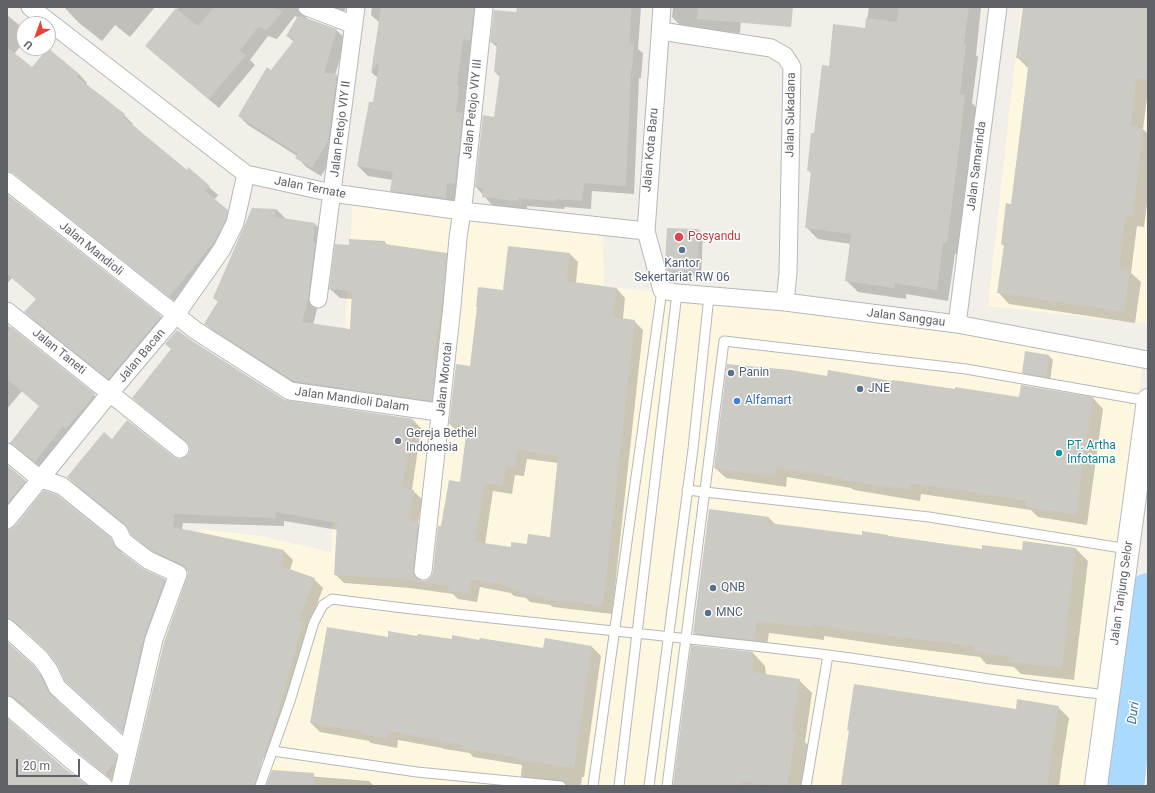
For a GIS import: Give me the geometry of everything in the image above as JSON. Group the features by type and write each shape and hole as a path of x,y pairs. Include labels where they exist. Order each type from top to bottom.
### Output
{"street":[{"name":"Jalan Ternate","path":"30,7 246,174 332,193 462,211 646,231"},
{"path":"307,7 354,25"},
{"name":"Jalan Petojo VIY II","path":"318,299 356,7"},
{"name":"Jalan Petojo VIY III","path":"462,211 484,7"},
{"name":"Jalan Kota Baru","path":"662,7 646,231 669,292"},
{"name":"Jalan Samarinda","path":"956,324 998,7"},
{"name":"Jalan Sukadana","path":"661,31 771,48 785,56 792,67 788,273 785,302"},
{"name":"Jalan Bacan","path":"7,520 110,393 175,316 222,249 236,223 246,174"},
{"name":"Jalan Mandioli","path":"7,181 175,316"},
{"name":"Jalan Morotai","path":"423,571 462,211"},
{"name":"Jalan Sanggau","path":"669,292 785,302 956,324 1148,360"},
{"name":"Jalan Taneti","path":"7,311 180,449"},
{"name":"Jalan Mandioli Dalam","path":"175,316 290,391 431,411"},
{"name":"Jalan Tanjung Selor","path":"1096,786 1148,400"},
{"path":"7,452 40,479 62,486 119,532 124,543 148,560 178,574 154,638 120,786"},
{"path":"7,628 40,658 49,670 57,687 128,752"},
{"path":"7,705 65,755 104,786"}],"lane":[{"path":"593,786 615,631 669,292"},
{"path":"619,786 637,633 669,292"},
{"path":"648,786 695,434 709,296"},
{"path":"667,786 724,341 966,369 1148,400"},
{"path":"687,490 929,517 1128,549"},
{"path":"260,786 290,701 314,622 323,605 332,599 419,611 686,638 828,655 1061,690 1108,695"},
{"path":"806,786 828,655"},
{"path":"273,751 417,772 561,786"}],"shaded area":[{"path":"1021,7 1148,7 1148,324 988,306"},
{"path":"353,201 603,227 604,286 1144,350 1104,694 1090,786 107,786 124,727 131,694 201,529 260,536 331,552"}],"building":[{"path":"214,7 270,7 283,11 267,30 258,27 240,51 246,55 209,99 145,46 176,8 198,26"},
{"path":"381,7 474,8 470,40 463,39 457,86 459,86 456,112 463,113 455,184 447,183 446,198 390,191 393,172 357,166 369,102 373,102 379,65 377,64 371,73"},
{"path":"517,7 631,7 630,43 634,44 631,70 626,186 584,183 582,201 556,199 556,201 519,198 518,201 482,197 483,188 475,187 483,115 494,117 500,73 494,72 497,43 490,42 494,10 516,12"},
{"path":"698,7 793,7 791,27 697,19"},
{"path":"899,7 969,7 960,94 965,95 960,140 947,243 943,243 937,290 895,283 894,288 845,281 851,234 805,228 811,171 807,171 811,133 814,133 822,65 829,66 833,24 865,28 866,18 897,22"},
{"path":"1023,7 1148,7 1148,66 1146,80 1136,78 1131,126 1143,128 1133,216 1126,215 1119,268 1130,269 1124,312 997,293 1004,245 1001,244 1006,203 1011,204 1029,60 1016,58"},
{"path":"298,16 337,29 324,73 337,74 328,141 312,168 295,158 298,154 238,116 267,67 271,70 295,39 286,36"},
{"path":"7,47 16,54 16,56 18,56 32,67 41,56 56,56 56,55 79,74 77,77 125,114 123,117 187,170 188,167 210,186 205,191 228,210 226,220 214,242 169,297 13,173 7,171"},
{"path":"7,194 160,315 160,318 108,379 24,312 36,299 7,274"},
{"path":"252,208 277,209 275,217 315,223 313,242 315,242 308,300 302,322 350,329 352,291 329,289 335,244 349,245 349,239 385,241 385,244 447,253 444,288 433,361 436,362 432,401 294,381 204,324 218,301 213,298"},
{"name":"Kantor Sekertariat RW 06","path":"667,228 699,229 697,272 667,271 665,264"},
{"path":"508,246 570,253 567,281 617,288 613,317 635,320 603,606 543,599 543,597 520,594 521,590 504,587 504,585 471,579 469,594 448,591 449,586 400,579 334,575 337,523 276,512 275,518 174,514 173,527 284,550 281,566 315,578 299,621 303,622 283,695 254,786 130,786 164,642 188,572 183,565 153,551 131,535 125,524 67,477 104,432 112,439 127,420 174,457 179,459 188,455 190,450 186,441 132,398 171,349 165,344 177,330 285,400 413,419 402,488 414,490 409,520 418,522 413,570 417,579 422,581 431,577 433,572 438,526 441,526 449,480 460,482 467,427 449,424 456,364 470,366 478,287 503,290","holes":["518,450 558,456 550,537 528,534 527,544 511,542 511,547 475,541 485,483 503,486 506,467 515,468"]},
{"path":"11,327 95,394 66,429 63,426 35,462 10,443 39,406 7,379 7,332"},
{"path":"1025,351 1049,355 1046,377 1022,373"},
{"path":"727,364 791,370 827,376 828,370 892,381 955,389 955,387 1019,397 1021,385 1093,397 1076,515 1026,507 1027,501 911,483 910,490 842,480 842,478 777,467 775,477 714,468"},
{"path":"7,465 26,481 7,504"},
{"path":"44,490 57,495 111,538 117,549 142,568 165,579 144,637 122,733 65,681 57,664 47,651 14,621 7,618 7,530 15,526"},
{"path":"709,509 769,517 769,523 862,535 862,531 982,549 982,545 1022,550 1023,541 1076,548 1062,668 1008,662 1009,656 973,652 974,646 872,634 812,625 812,628 757,621 755,640 693,633"},
{"path":"327,627 388,637 388,631 417,636 418,634 452,639 452,635 479,640 480,638 543,648 545,638 592,646 574,768 519,760 519,758 462,748 463,745 389,731 388,739 361,734 361,732 310,723"},
{"path":"7,642 33,665 50,694 117,755 115,762 105,774 77,752 14,697 7,695"},
{"path":"691,645 753,652 752,659 754,659 752,672 800,679 792,731 796,732 787,786 769,786 740,781 739,786 673,786"},
{"path":"854,684 1016,709 1017,699 1059,706 1051,752 1048,786 841,785"},
{"path":"7,718 64,768 88,786 7,786"},
{"path":"272,770 314,773 314,786 266,786"}],"waterway":[{"name":"Duri","path":"1125,786 1148,592"}],"place":[{"name":"Posyandu","path":"679,237"},
{"name":"Kantor Sekertariat RW 06","path":"682,250"},
{"name":"Panin","path":"731,373"},
{"name":"JNE","path":"860,389"},
{"name":"Alfamart","path":"737,401"},
{"name":"Gereja Bethel Indonesia","path":"398,441"},
{"name":"PT. Artha Infotama","path":"1059,453"},
{"name":"QNB","path":"713,588"},
{"name":"MNC","path":"708,613"}]}
